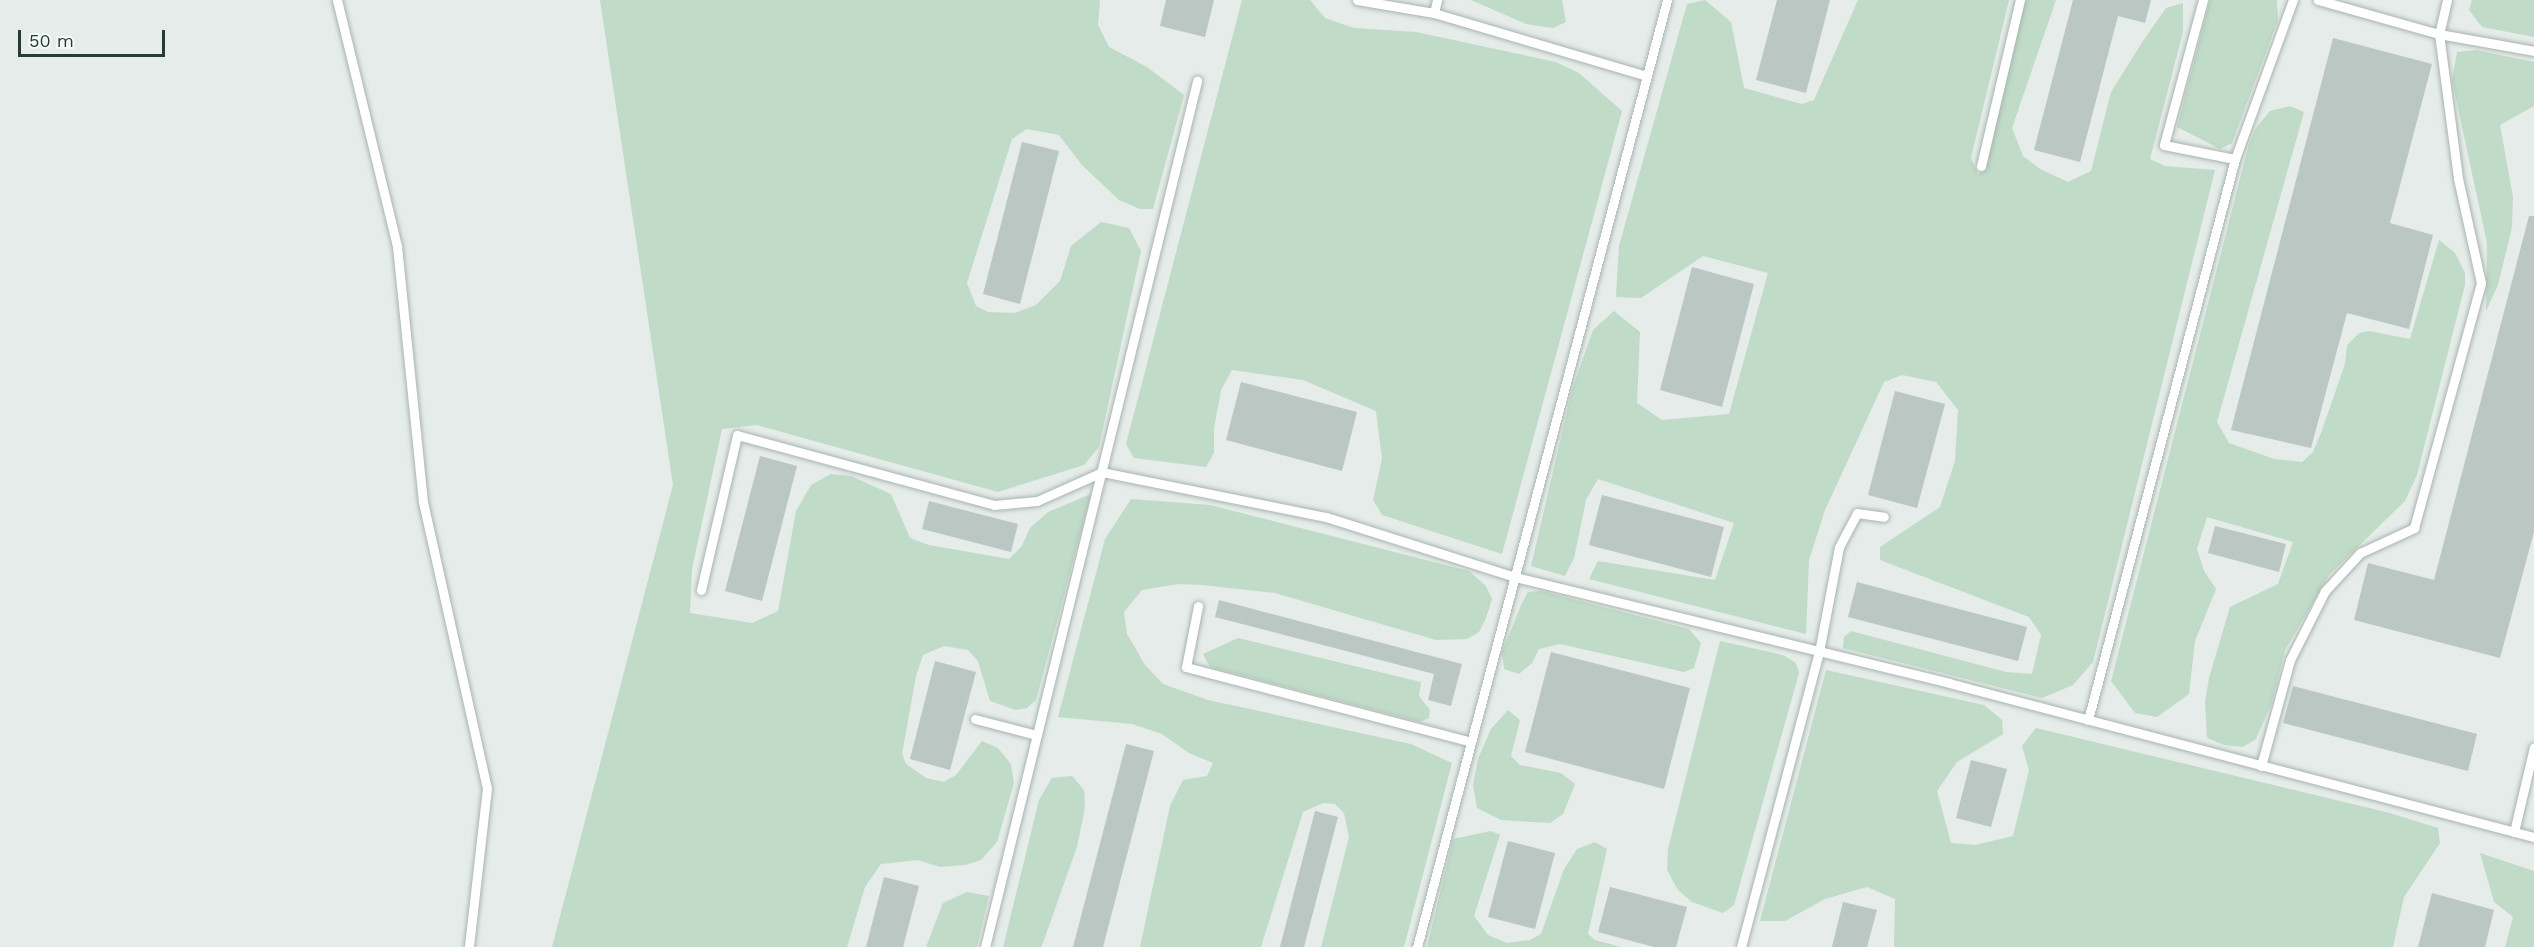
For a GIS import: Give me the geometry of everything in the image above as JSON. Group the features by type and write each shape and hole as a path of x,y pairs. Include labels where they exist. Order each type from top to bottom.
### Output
{"lane":[{"path":"337,0 397,246 423,502 487,788 469,947"},
{"path":"1357,0 1434,13 1647,76"},
{"path":"1434,13 1437,0"},
{"path":"1417,947 1468,741 1515,577 1667,0"},
{"path":"1981,166 2020,0"},
{"path":"2203,0 2164,145 2235,159"},
{"path":"2088,720 2235,159 2293,0"},
{"path":"2318,0 2439,34 2534,51"},
{"path":"2261,766 2290,660 2325,591 2360,553 2414,528 2481,283 2458,178 2439,34 2447,0"},
{"path":"985,947 1197,81"},
{"path":"701,590 737,435 994,505 1036,501 1102,472 1326,517 1515,577 2088,720 2534,837"},
{"path":"1741,947 1819,652 1839,547 1857,513 1884,517"},
{"path":"1198,606 1186,667 1468,741"},
{"path":"975,719 1037,735"},
{"path":"2514,832 2534,747"}],"green space":[{"path":"600,0 1100,0 1098,25 1109,47 1147,67 1184,95 1153,209 1140,209 1119,200 1082,165 1059,135 1027,129 1012,139 967,283 976,306 988,312 1015,313 1036,305 1060,281 1071,246 1101,222 1129,228 1141,251 1099,447 1084,465 998,492 757,425 722,429 692,569 690,613 752,623 778,611 796,511 811,485 831,474 851,476 891,494 910,538 929,545 1009,559 1022,546 1030,528 1048,512 1091,494 1036,700 1027,708 1016,710 990,701 978,661 968,650 944,646 923,655 916,676 902,754 906,764 926,778 944,782 956,775 982,741 998,748 1011,764 1014,783 997,842 981,860 965,865 940,867 918,860 881,864 865,887 847,947 552,947 673,485"},
{"path":"1242,0 1310,0 1325,18 1354,28 1416,32 1556,62 1579,73 1622,111 1502,554 1382,515 1373,500 1382,459 1376,411 1303,380 1232,370 1221,390 1214,428 1214,453 1206,467 1134,458 1126,444"},
{"path":"1471,0 1562,0 1566,22 1553,28 1526,24"},
{"path":"1705,0 1731,22 1744,88 1802,104 1814,100 1858,0 2009,0 1971,158 1978,174 1985,168 2025,0 2056,0 2012,128 2023,156 2040,169 2068,182 2091,171 2111,92 2166,8 2183,3 2183,32 2150,159 2165,166 2215,170 2093,662 2073,685 2042,698 1843,648 1844,637 1851,631 2006,672 2032,674 2041,635 2029,617 1880,560 1880,547 1940,507 1955,461 1958,410 1936,382 1902,375 1884,382 1825,510 1809,560 1806,634 1589,579 1598,561 1715,580 1734,523 1598,479 1586,500 1574,558 1565,576 1531,566 1572,390 1593,330 1614,311 1640,332 1637,403 1662,420 1729,414 1768,273 1703,256 1641,298 1616,297 1619,246 1687,4"},
{"path":"2210,0 2277,0 2278,20 2232,143 2220,149 2177,127"},
{"path":"2472,0 2534,0 2534,37 2482,27 2469,10"},
{"path":"2476,50 2534,62 2534,106 2500,125 2513,197 2512,227 2498,285 2486,311 2487,243 2452,80 2457,52"},
{"path":"2290,106 2304,112 2217,422 2229,443 2274,459 2302,462 2313,452 2321,433 2345,364 2347,345 2359,333 2369,331 2410,339 2439,240 2455,253 2465,273 2465,285 2417,475 2405,501 2329,575 2285,650 2272,702 2256,739 2243,747 2224,745 2207,738 2205,702 2209,678 2230,607 2278,584 2293,542 2207,517 2197,549 2204,571 2216,589 2195,641 2189,694 2157,717 2135,713 2111,681 2249,144 2256,128 2270,111"},
{"path":"1131,499 1210,505 1469,571 1486,586 1492,599 1486,618 1479,632 1467,639 1436,640 1275,593 1202,585 1178,584 1142,590 1124,612 1127,634 1145,665 1163,684 1208,700 1411,744 1452,763 1404,947 1321,947 1349,837 1344,813 1335,804 1323,803 1303,812 1261,947 1140,947 1170,806 1183,780 1207,776 1213,763 1189,753 1162,734 1132,724 1058,717 1105,539"},
{"path":"1541,591 1689,629 1701,643 1694,668 1684,672 1560,644 1539,649 1532,663 1519,674 1504,669 1502,652 1522,603 1528,592"},
{"path":"1238,638 1421,682 1419,696 1430,710 1429,718 1420,722 1210,667 1203,654"},
{"path":"1720,641 1783,655 1796,663 1799,673 1734,905 1723,913 1692,902 1678,890 1667,870 1668,849"},
{"path":"1826,670 1984,705 2002,720 2003,734 1957,762 1937,791 1951,843 1975,845 2013,836 2029,770 2022,746 2036,728 2390,813 2438,828 2440,843 2404,897 2393,947 1894,947 1895,899 1867,887 1825,899 1785,921 1760,921"},
{"path":"1508,710 1520,720 1511,756 1520,765 1561,773 1575,784 1563,814 1550,823 1501,820 1477,808 1473,785 1478,759 1491,729"},
{"path":"1072,776 1084,790 1085,807 1077,847 1044,940 1041,947 1003,947 1039,800 1052,778"},
{"path":"1491,831 1500,835 1474,916 1488,935 1507,943 1530,940 1541,934 1564,869 1577,849 1595,842 1607,849 1588,934 1595,940 1621,947 1427,947 1453,839"},
{"path":"2480,853 2534,871 2534,947 2505,947 2513,917 2494,902"},
{"path":"967,892 989,896 977,947 926,947 943,903"}],"building":[{"path":"1166,0 1214,0 1205,37 1160,26"},
{"path":"1777,0 1830,0 1806,93 1756,80"},
{"path":"2073,0 2151,0 2145,23 2118,16 2080,162 2034,150"},
{"path":"2333,38 2432,64 2390,223 2433,235 2409,329 2347,313 2311,448 2231,430"},
{"path":"1022,142 1059,151 1020,304 983,294"},
{"path":"2529,216 2534,216 2534,532 2500,658 2354,620 2368,563 2434,580"},
{"path":"1692,267 1754,284 1722,407 1660,390"},
{"path":"1241,382 1357,412 1342,471 1226,440"},
{"path":"1895,391 1945,404 1917,508 1868,495"},
{"path":"760,456 797,466 762,601 725,591"},
{"path":"1602,495 1724,527 1711,577 1589,545"},
{"path":"929,501 1018,524 1011,552 922,529"},
{"path":"2215,526 2286,544 2279,572 2208,553"},
{"path":"1857,582 2027,627 2018,661 1848,617"},
{"path":"1219,600 1462,664 1451,706 1428,700 1434,674 1215,617"},
{"path":"1551,652 1690,688 1664,789 1525,752"},
{"path":"935,661 976,672 950,770 910,759"},
{"path":"2293,686 2477,734 2468,771 2283,723"},
{"path":"1126,744 1154,751 1103,947 1073,947"},
{"path":"1971,760 2007,769 1991,827 1956,818"},
{"path":"1315,811 1338,817 1304,947 1280,947"},
{"path":"1508,841 1555,853 1535,929 1488,917"},
{"path":"884,877 919,886 903,947 866,947"},
{"path":"1610,887 1687,907 1676,947 1654,947 1598,932"},
{"path":"2432,893 2494,910 2485,947 2418,947"},
{"path":"1843,902 1877,910 1867,947 1832,947"}]}
